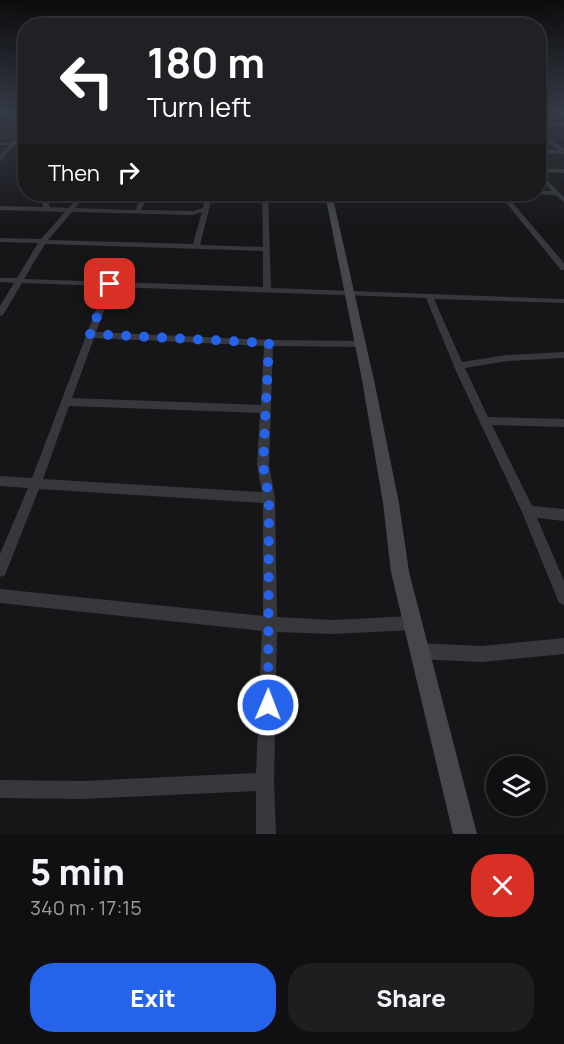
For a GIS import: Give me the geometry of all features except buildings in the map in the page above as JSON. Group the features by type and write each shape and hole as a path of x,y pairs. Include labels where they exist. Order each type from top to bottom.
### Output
{"street":[{"path":"546,172 564,171"},
{"path":"546,181 564,200"},
{"path":"546,193 557,193"},
{"path":"44,201 47,209"},
{"path":"0,313 43,241 78,201"},
{"path":"136,212 142,201"},
{"path":"196,246 208,201"},
{"path":"265,201 267,290"},
{"path":"330,201 361,344 391,503 400,572 465,834"},
{"path":"508,201 564,268"},
{"path":"0,208 193,213 206,209"},
{"path":"0,240 266,249"},
{"path":"0,280 564,301"},
{"path":"0,570 36,483 110,284"},
{"path":"429,296 459,366 528,511 564,597"},
{"path":"90,334 269,343 361,344"},
{"path":"266,834 265,782 270,624 269,498 263,465 269,343"},
{"path":"459,366 507,358 564,355"},
{"path":"67,402 266,409"},
{"path":"486,421 564,423"},
{"path":"0,481 269,498"},
{"path":"528,511 564,515"},
{"path":"0,596 270,624 333,627 413,623"},
{"path":"418,651 482,654 564,646"},
{"path":"0,789 82,790 265,782"}],"route":[{"path":"110,284 90,334 269,343 263,465 269,498 268,705"}]}
